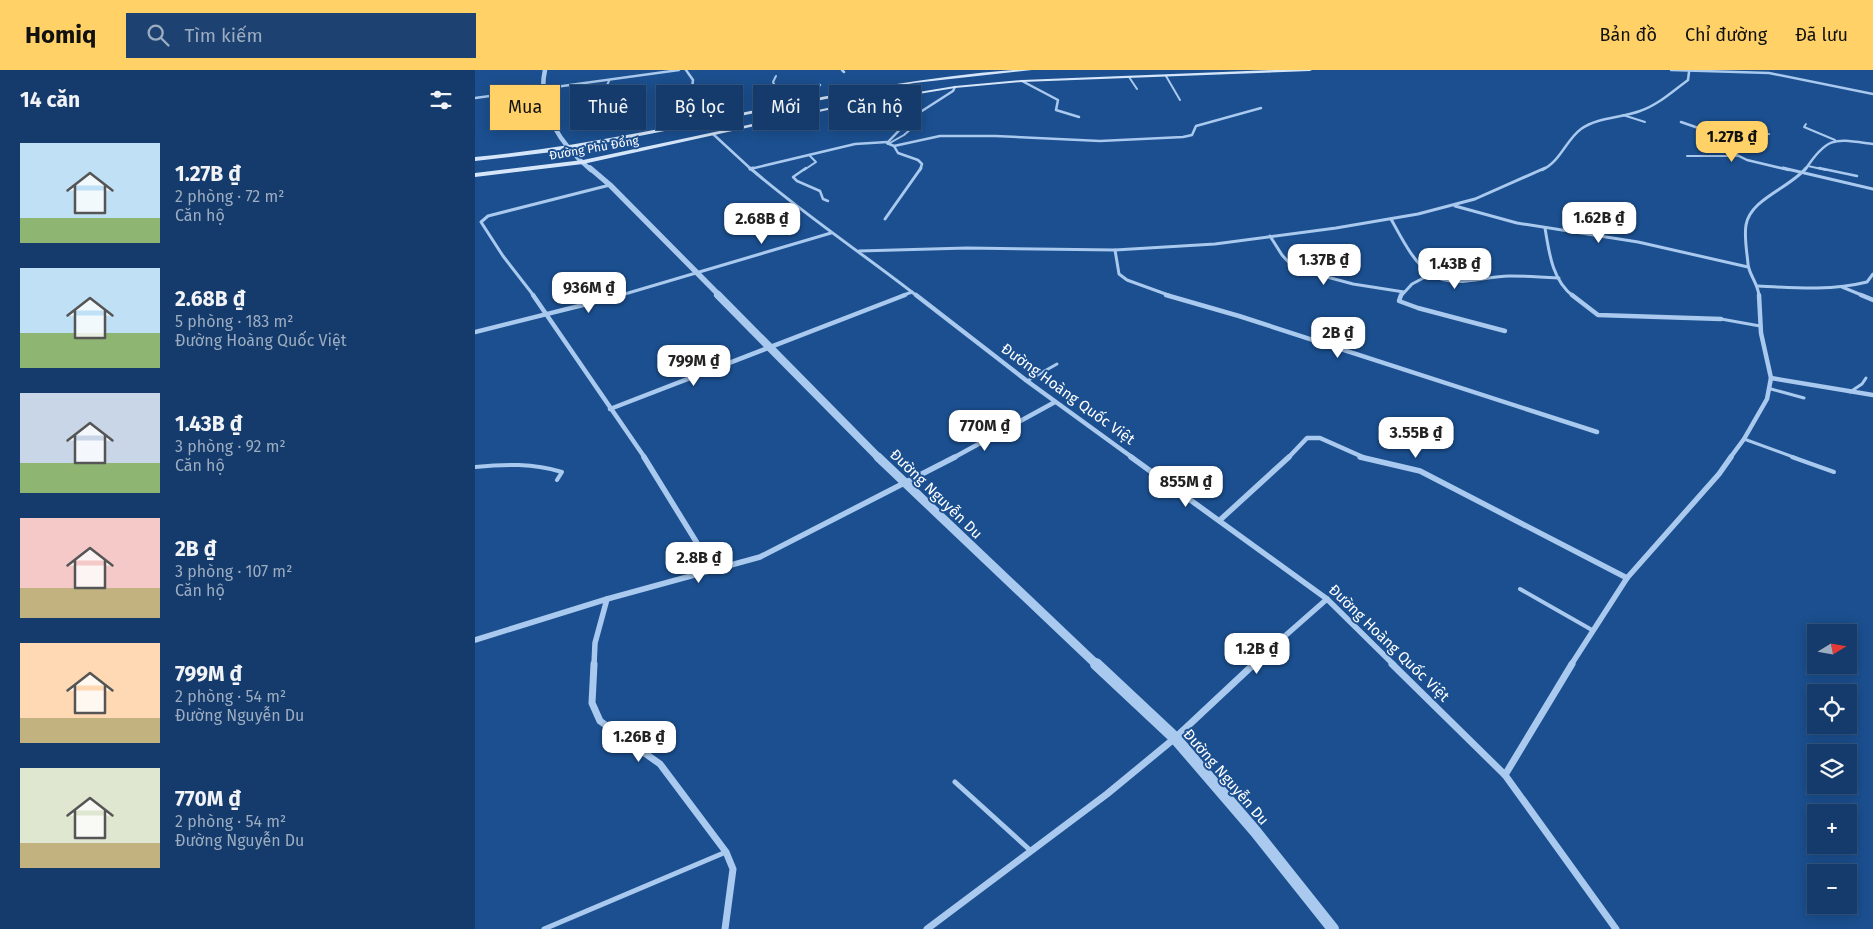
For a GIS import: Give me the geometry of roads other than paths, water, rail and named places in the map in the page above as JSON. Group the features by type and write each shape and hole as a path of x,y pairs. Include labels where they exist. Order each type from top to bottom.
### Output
{"main road":[{"name":"Đường Phù Đổng","path":"819,99 895,84 1030,70"},
{"name":"Đường Phù Đổng","path":"475,175 583,162 884,98 955,87 1022,81 1310,70"},
{"name":"Đường Phù Đổng","path":"475,159 569,148 664,130"}],"street":[{"name":"Đường Nguyễn Du","path":"543,85 545,70"},
{"path":"560,87 679,70"},
{"path":"686,70 693,80 692,85"},
{"path":"1671,70 1769,73 1873,94"},
{"path":"859,251 967,248 1115,250 1215,244 1391,219 1455,205 1495,191 1550,166 1581,129 1601,120 1640,111 1660,102 1688,80 1689,72"},
{"path":"1022,81 1055,97 1058,100 1056,110 1079,117"},
{"path":"887,143 911,118 953,91 955,87"},
{"path":"475,98 490,96"},
{"path":"750,169 855,144 887,143 894,146 940,136 995,136 1100,141 1183,136 1192,134 1196,126 1261,108"},
{"path":"1681,122 1723,135 1738,143 1735,152 1738,156 1802,174 1873,189"},
{"name":"Đường Nguyễn Du","path":"558,130 569,148 610,185 905,484 1175,738 1255,831 1333,929"},
{"name":"Đường Hoàng Quốc Việt","path":"713,134 750,169 831,233 859,251 1055,402 1327,599 1505,775 1616,929"},
{"path":"1505,775 1592,630 1627,578 1719,474 1744,439 1761,411 1771,389 1771,378 1760,326 1758,286 1748,267 1747,225 1753,208 1794,182 1802,174 1819,149 1835,140 1873,144"},
{"path":"885,218 922,164 918,160 897,153 894,146"},
{"path":"610,185 488,216 481,222 503,256 548,315 610,409 663,484 713,569"},
{"path":"1455,205 1478,214 1512,223 1625,239 1748,267"},
{"path":"1391,219 1401,238 1431,274 1442,279 1455,281 1506,276 1559,278"},
{"path":"1545,228 1551,263 1559,278 1568,292 1598,315 1721,319"},
{"path":"475,332 548,315 699,275 831,233"},
{"path":"1270,236 1282,255 1294,268 1353,284 1403,292"},
{"path":"1115,250 1119,274 1127,280 1153,291 1239,316 1597,432"},
{"path":"1431,274 1420,278 1403,292 1398,299 1402,303 1505,331"},
{"path":"1758,286 1841,287 1867,282 1873,274"},
{"path":"1841,287 1873,300"},
{"path":"610,409 912,292"},
{"path":"1771,378 1873,395"},
{"path":"475,640 607,599 760,557 905,484 1055,402"},
{"path":"1220,520 1302,445 1307,438 1320,438 1358,456 1420,471 1627,578"},
{"path":"607,599 595,643 592,703 601,721 660,764 726,852 733,869 725,929"},
{"path":"927,929 1107,794 1175,738 1267,651 1327,599"}],"lane":[{"path":"774,85 773,82 776,76"},
{"path":"1166,76 1180,100"},
{"path":"1129,77 1137,88"},
{"path":"607,85 609,80"},
{"path":"1623,115 1645,122"},
{"path":"1806,124 1803,125 1835,140"},
{"path":"887,143 904,135 910,130"},
{"path":"1738,143 1757,135 1769,134"},
{"path":"809,156 815,162 793,177 797,181 820,190 820,195 828,201"},
{"path":"1687,156 1738,156"},
{"path":"1808,166 1857,176"},
{"path":"1721,319 1760,326"},
{"path":"1027,381 1057,364"},
{"path":"1850,392 1862,384 1866,378"},
{"path":"1771,389 1804,398"},
{"path":"1744,439 1834,472"},
{"path":"475,467 502,464 548,466 562,472 557,480"},
{"path":"1520,589 1592,630"},
{"path":"955,782 1031,851"},
{"path":"544,929 726,852"}]}
